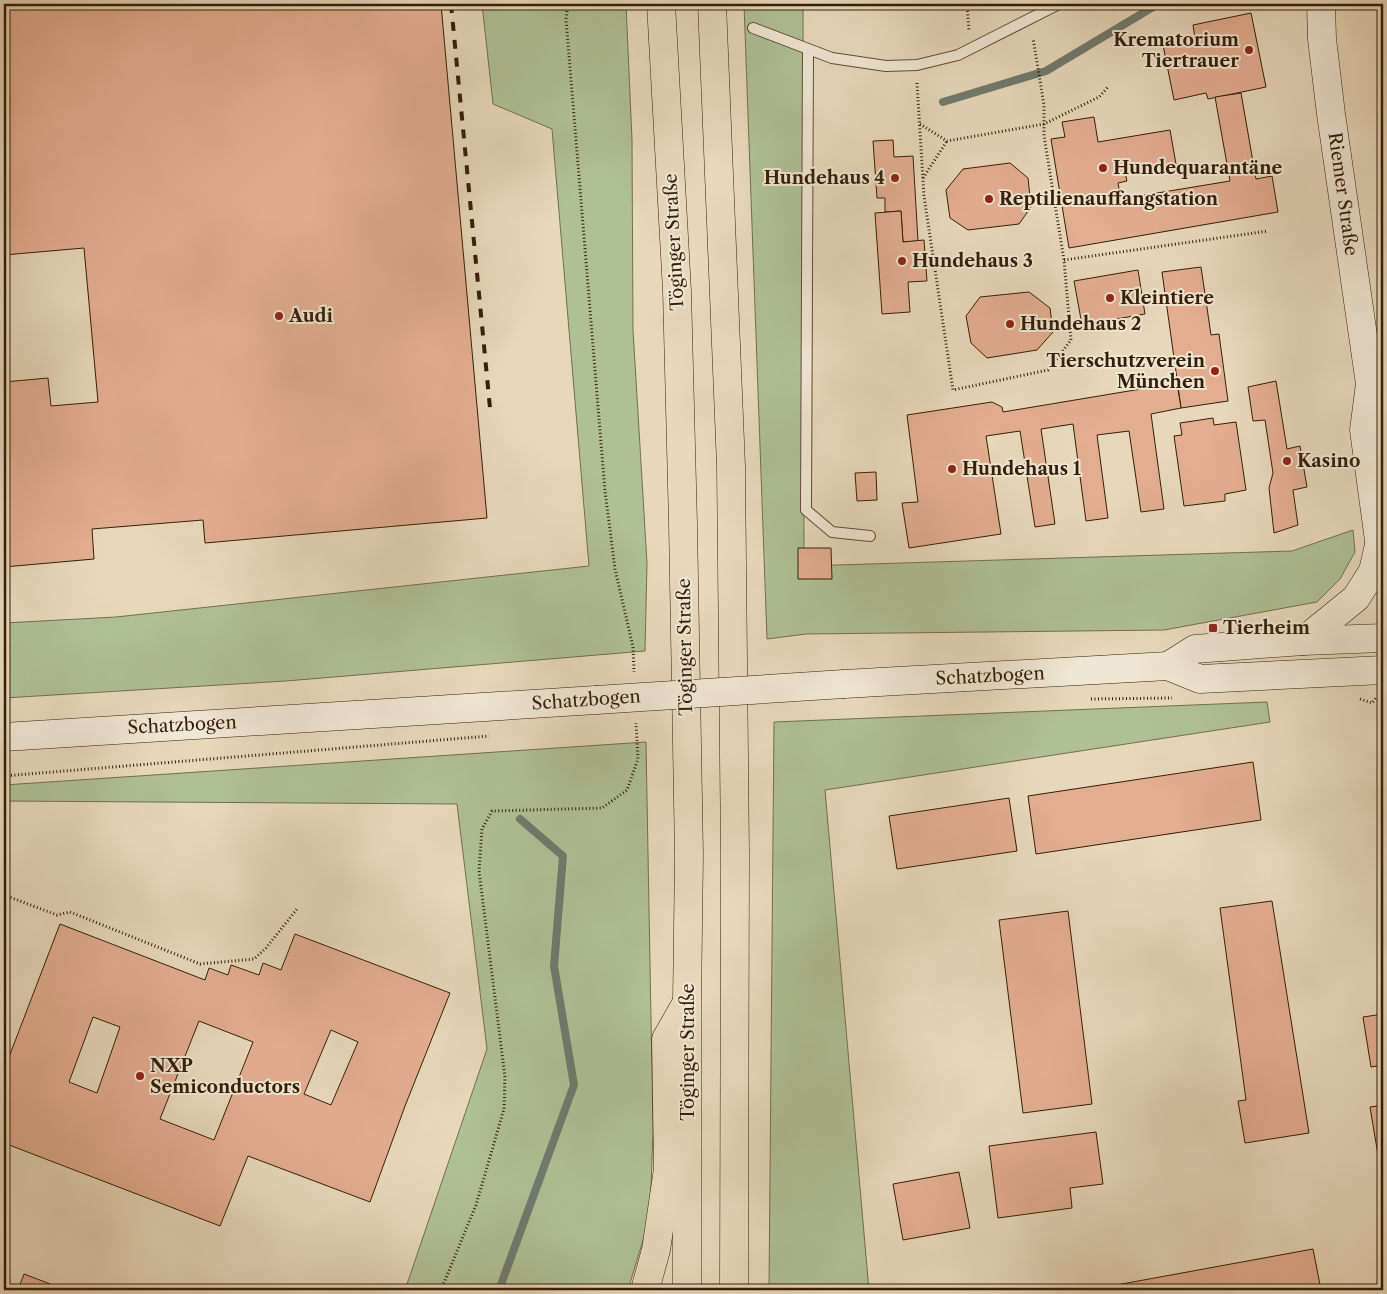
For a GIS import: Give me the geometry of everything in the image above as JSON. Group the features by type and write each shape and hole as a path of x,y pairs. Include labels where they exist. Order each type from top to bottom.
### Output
{"highway":[{"name":"Töginger Straße","path":"661,4 678,291 689,855 687,1290"},
{"path":"712,4 731,466 736,854 734,1290"},
{"path":"645,1290 656,1250 668,1169 666,1039 687,1002"}],"main road":[{"name":"Riemer Straße","path":"1321,4 1322,39 1331,114 1370,384 1364,430 1381,557"},
{"name":"Riemer Straße","path":"1370,384 1383,410"},
{"path":"1303,641 1356,598 1381,557"},
{"name":"Schatzbogen","path":"1168,666 1195,649 1303,641 1383,638"},
{"name":"Schatzbogen","path":"4,737 844,684 1168,666 1200,679 1383,670"}],"lane":[{"path":"753,28 832,58 886,66 917,65 958,55 1059,4"},
{"path":"808,50 806,510 832,532 870,536"}],"path":[{"path":"568,4 566,19 605,492 615,569 633,647"},
{"path":"917,65 925,205 953,390 1048,370 1071,340 1064,260 1044,136 1044,105 1033,39"},
{"path":"919,124 947,141 1044,124 1099,97 1109,86"},
{"path":"923,179 947,141"},
{"path":"1064,260 1268,231"},
{"path":"1084,700 1173,698"},
{"path":"1357,698 1372,703"},
{"path":"4,776 490,736"},
{"path":"441,1290 476,1205 504,1109 505,1077 479,871 482,828 492,811 602,808 628,790 638,759"},
{"path":"4,895 57,915 70,912 200,964 254,959 277,935 297,909"}],"green space":[{"path":"482,4 626,4 632,140 633,330 647,563 645,651 286,681 4,698 4,623 116,617 589,566 552,129 493,104"},
{"path":"744,4 803,4 804,566 1292,551 1353,530 1355,552 1340,579 1317,602 1164,630 806,634 767,639"},
{"path":"1267,702 1270,722 825,790 869,1290 769,1290 774,722"},
{"path":"646,742 653,1129 650,1217 628,1290 405,1290 487,1049 457,804 4,801 4,785"}],"building":[{"name":"Audi","path":"4,4 441,4 487,518 205,543 203,520 92,529 94,559 4,567 4,382 48,378 51,406 98,402 84,248 4,255"},
{"path":"1251,13 1266,87 1208,99 1206,93 1174,100 1163,45 1195,38 1193,25"},
{"name":"Hundequarantäne","path":"1241,93 1256,179 1272,176 1278,212 1069,248 1051,139 1065,137 1062,122 1094,117 1098,142 1170,130 1176,164 1125,172 1127,181 1118,183 1121,199 1230,181 1215,97"},
{"name":"Hundehaus 4","path":"893,140 894,157 913,156 918,241 903,242 901,211 885,212 885,198 877,198 873,141"},
{"name":"Reptilienauffangstation","path":"1010,163 1028,178 1031,207 1019,224 968,230 950,218 946,190 963,169"},
{"name":"Hundehaus 3","path":"901,211 903,242 924,240 927,281 908,282 910,312 882,314 875,213"},
{"path":"1201,267 1211,335 1219,334 1228,401 1181,408 1162,272"},
{"name":"Kleintiere","path":"1138,270 1145,314 1082,325 1074,281"},
{"name":"Hundehaus 2","path":"1029,292 1050,308 1053,332 1037,350 987,358 971,343 966,316 980,297"},
{"name":"Kasino","path":"1276,381 1287,449 1300,446 1307,487 1293,490 1298,525 1274,533 1269,488 1273,473 1265,420 1253,421 1248,387"},
{"name":"Hundehaus 1","path":"1177,383 1181,408 1151,414 1164,509 1141,512 1129,431 1097,435 1108,518 1086,521 1073,424 1041,429 1055,524 1035,527 1020,431 986,436 1001,534 909,548 902,503 918,502 907,415 992,402 1002,407 1003,412"},
{"path":"1213,418 1214,425 1236,422 1246,490 1225,494 1225,501 1184,506 1174,436 1182,435 1180,423"},
{"path":"876,472 877,500 857,501 855,473"},
{"path":"798,548 831,548 832,579 798,579"},
{"path":"1253,762 1261,820 1036,854 1028,796"},
{"path":"1009,798 1017,851 897,869 889,816"},
{"path":"1272,901 1309,1133 1245,1143 1238,1101 1246,1100 1220,908"},
{"path":"1068,911 1092,1104 1023,1113 999,920"},
{"name":"NXP Semiconductors","path":"60,924 205,980 209,968 228,975 231,965 259,975 263,963 281,970 295,934 450,993 405,1106 370,1202 248,1156 220,1226 4,1143 4,1070","holes":["93,1017 120,1027 97,1093 69,1082","199,1021 253,1042 214,1140 160,1119","331,1030 358,1042 331,1105 304,1094"]},
{"path":"1383,1014 1383,1065 1371,1067 1363,1017"},
{"path":"1383,1105 1383,1185 1370,1107"},
{"path":"1096,1132 1103,1184 1070,1188 1072,1208 998,1218 989,1146"},
{"path":"959,1172 970,1228 903,1240 893,1184"},
{"path":"1313,1249 1321,1290 1089,1290"},
{"path":"24,1274 66,1290 18,1290"}],"waterway":[{"path":"943,102 1046,71 1158,4"},
{"path":"499,1290 574,1085 554,966 563,856 520,819"}],"railway":[{"path":"451,4 490,408"}],"place":[{"name":"Krematorium Tiertrauer","path":"1249,50"},
{"name":"Hundequarantäne","path":"1103,168"},
{"name":"Hundehaus 4","path":"895,178"},
{"name":"Reptilienauffangstation","path":"989,199"},
{"name":"Hundehaus 3","path":"902,261"},
{"name":"Kleintiere","path":"1110,298"},
{"name":"Audi","path":"279,316"},
{"name":"Hundehaus 2","path":"1010,324"},
{"name":"Tierschutzverein München","path":"1215,371"},
{"name":"Kasino","path":"1287,461"},
{"name":"Hundehaus 1","path":"952,469"},
{"name":"Tierheim","path":"1213,628"},
{"name":"NXP Semiconductors","path":"140,1076"}]}
